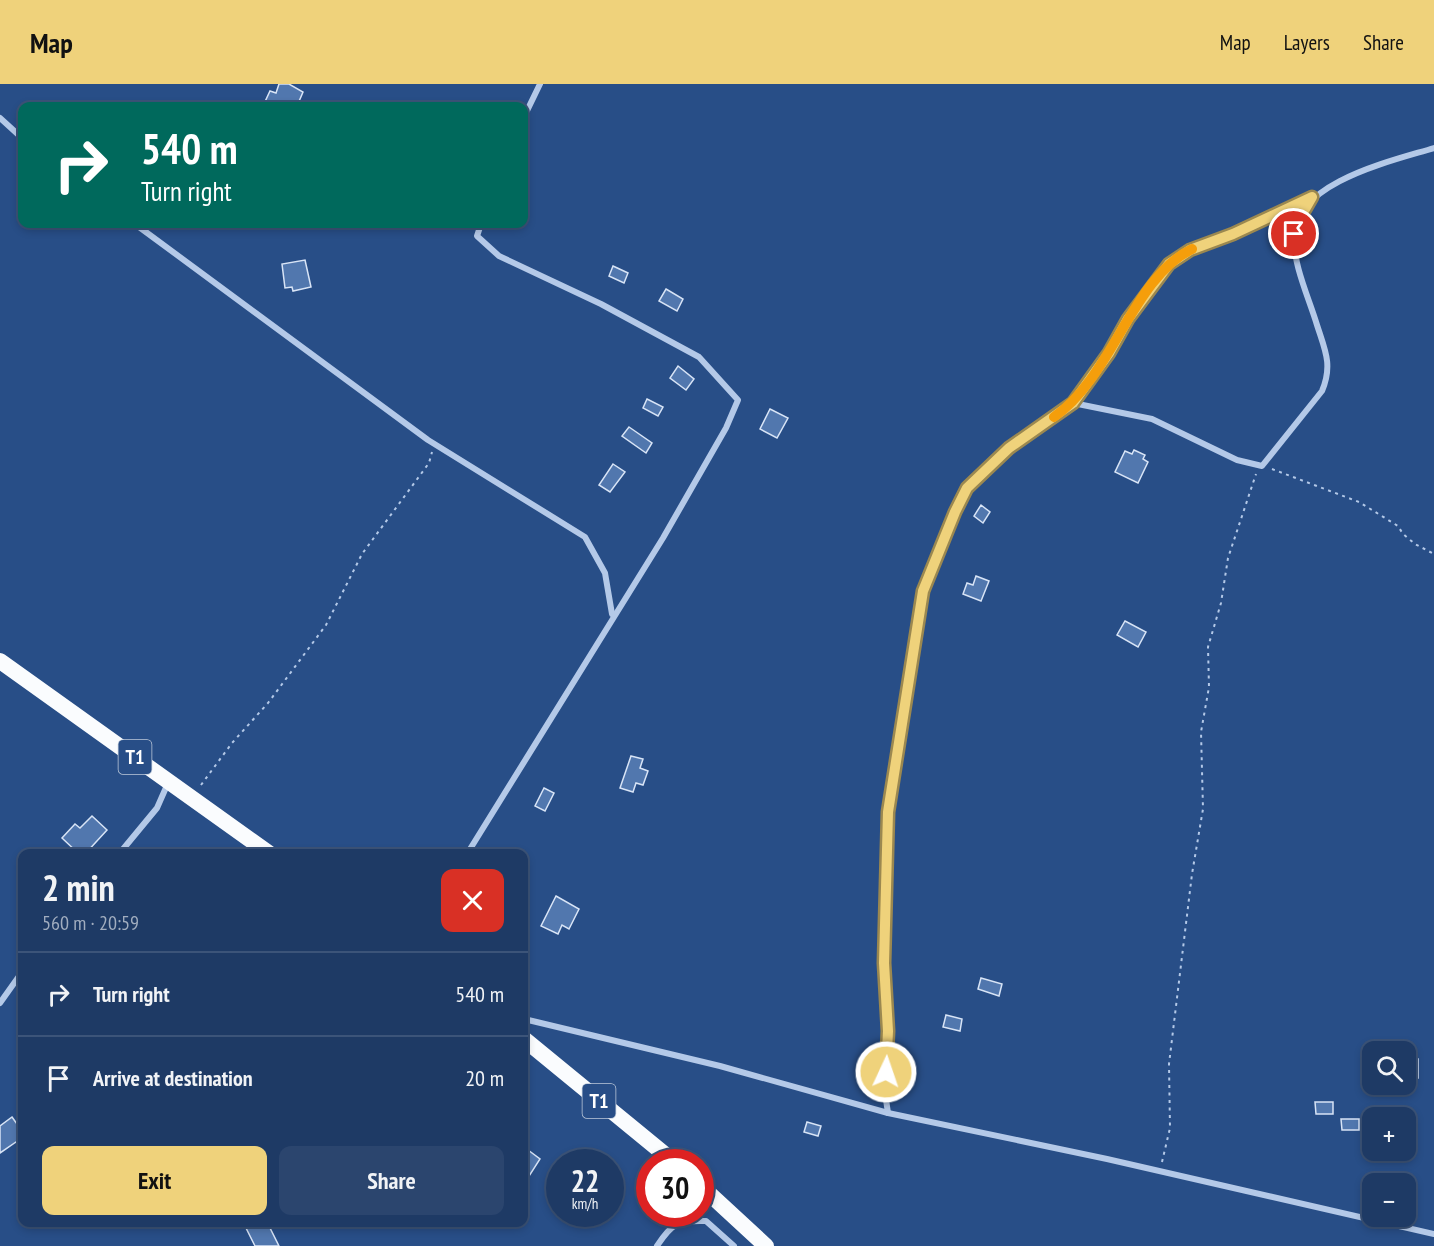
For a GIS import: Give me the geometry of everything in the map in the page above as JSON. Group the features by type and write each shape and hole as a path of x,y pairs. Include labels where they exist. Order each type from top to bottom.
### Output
{"highway":[{"name":"T1","path":"0,661 263,849"},
{"name":"T1","path":"528,1042 658,1149"},
{"path":"714,1198 766,1246"}],"street":[{"path":"528,109 540,84"},
{"path":"0,118 18,134"},
{"path":"888,1113 885,1093 888,1031 884,963 888,812 923,591 967,488 1009,448 1073,403 1109,353 1128,319 1169,264 1190,250 1233,234 1347,178 1434,148"},
{"path":"1073,403 1152,420 1237,460 1262,465 1322,391 1328,377 1329,356 1295,252 1297,223 1312,197"},
{"path":"140,228 254,314 434,444 585,537 605,573 612,616"},
{"path":"470,849 707,462 738,400 699,357 601,304 499,256 477,236 480,228"},
{"path":"123,849 157,808 168,781"},
{"path":"0,1003 18,978"},
{"path":"528,1020 720,1066 888,1113 1159,1171 1434,1234"},
{"path":"657,1246 668,1228 684,1220 706,1221 734,1246"}],"path":[{"path":"195,800 196,791 219,760 268,703 326,625 362,554 429,463 434,444"},
{"path":"1159,1171 1170,1128 1169,1064 1192,874 1203,809 1201,732 1209,687 1208,647 1221,603 1228,558 1238,523 1262,465 1359,502 1398,526 1403,534 1415,544 1434,554"}],"building":[{"path":"279,84 289,84 303,92 299,102 265,102 270,91 276,93"},
{"path":"305,260 311,287 293,291 292,287 285,288 282,264"},
{"path":"613,266 628,273 624,283 609,276"},
{"path":"666,289 683,299 677,311 659,301"},
{"path":"678,366 694,379 686,390 670,378"},
{"path":"647,399 663,407 658,416 643,408"},
{"path":"770,409 788,418 777,438 760,429"},
{"path":"629,427 652,443 646,453 622,436"},
{"path":"1134,450 1145,455 1143,459 1148,462 1138,483 1115,472 1125,451 1132,454"},
{"path":"613,464 625,472 610,492 599,485"},
{"path":"981,505 990,512 983,523 974,516"},
{"path":"976,576 989,581 981,601 963,594 967,583 973,585"},
{"path":"1125,621 1146,632 1138,647 1117,635"},
{"path":"631,756 643,759 640,768 648,771 643,785 636,783 633,792 620,788"},
{"path":"544,788 554,793 545,811 535,806"},
{"path":"92,816 107,830 90,849 74,849 62,838 75,824 80,828"},
{"path":"556,896 579,909 569,929 562,925 558,934 541,926"},
{"path":"981,978 1002,984 999,996 978,989"},
{"path":"946,1015 962,1019 960,1031 943,1027"},
{"path":"1416,1059 1418,1059 1418,1078 1416,1078"},
{"path":"1315,1102 1333,1102 1333,1114 1316,1114"},
{"path":"12,1117 18,1125 18,1145 16,1142 0,1153 0,1126"},
{"path":"1341,1119 1359,1119 1359,1130 1342,1130"},
{"path":"807,1122 821,1126 818,1136 804,1132"},
{"path":"528,1150 540,1159 528,1178"},
{"path":"246,1227 270,1227 279,1246 255,1246"}],"slow traffic":[{"path":"1054,417 1073,403 1090,382 1128,319 1169,264 1192,249"}],"route":[{"path":"886,1072 888,1031 884,963 888,812 923,591 955,512 967,488 1009,448 1073,403 1109,353 1128,319 1169,264 1190,250 1233,234 1312,197 1297,223 1294,234"}]}
